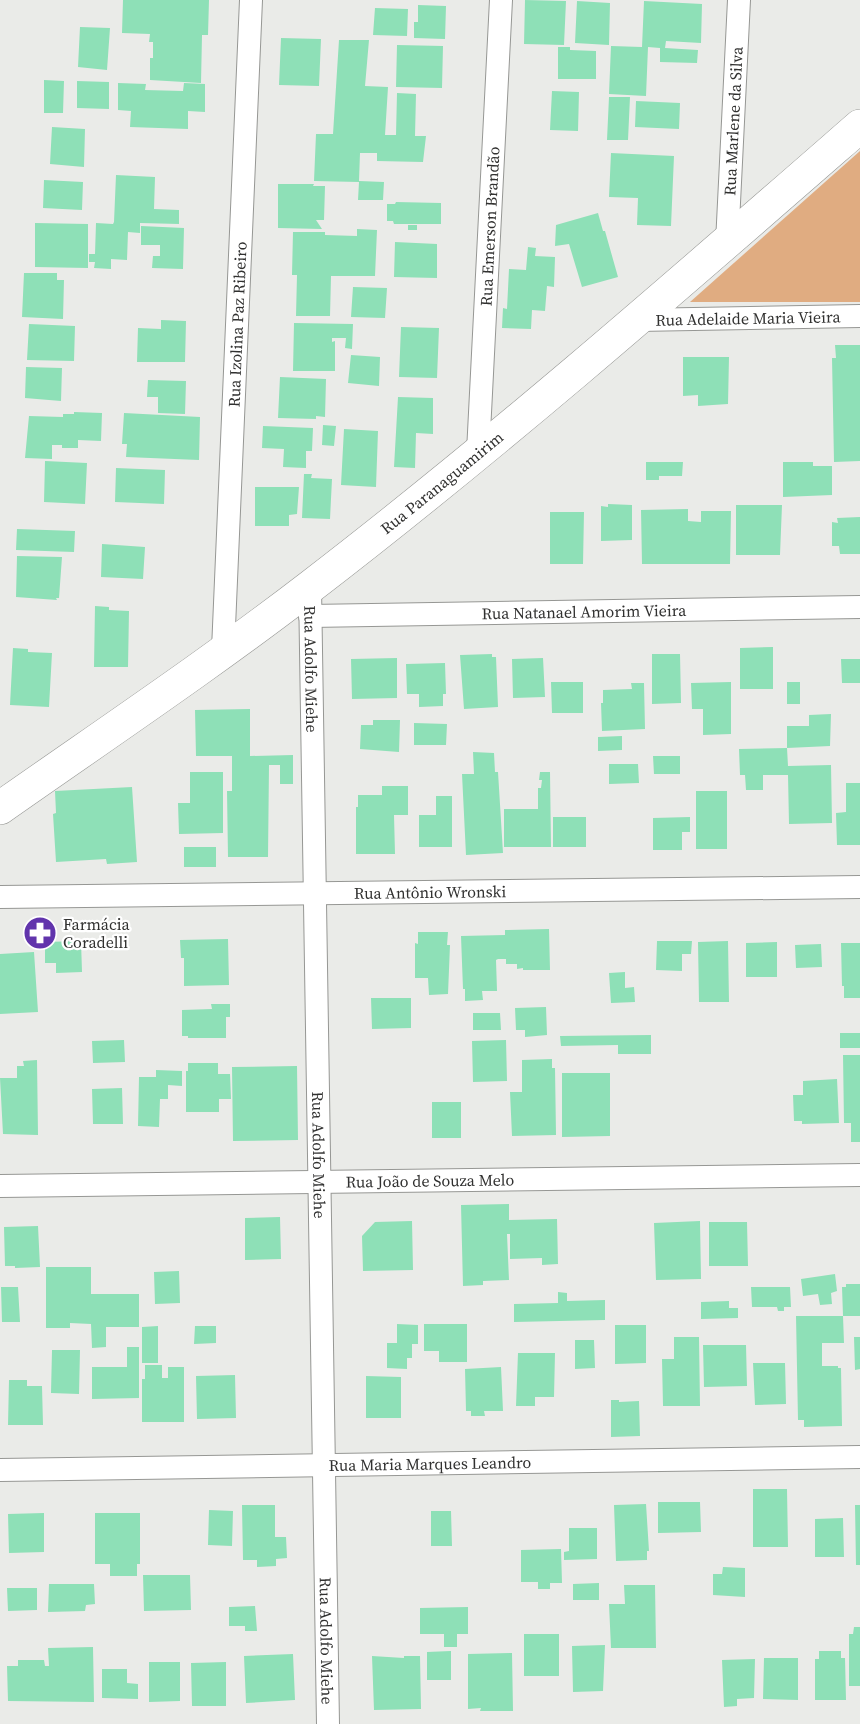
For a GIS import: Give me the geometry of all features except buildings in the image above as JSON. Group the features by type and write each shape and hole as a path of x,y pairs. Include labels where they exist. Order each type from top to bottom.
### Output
{"street":[{"name":"Rua Izolina Paz Ribeiro","path":"223,650 251,0"},
{"name":"Rua Emerson Brandão","path":"478,452 501,0"},
{"name":"Rua Marlene da Silva","path":"727,243 739,0"},
{"name":"Rua Paranaguamirim","path":"0,808 223,650 310,602 478,452 637,320 860,126"},
{"name":"Rua Adelaide Maria Vieira","path":"637,320 860,315"},
{"name":"Rua Natanael Amorim Vieira","path":"310,602 860,607"},
{"name":"Rua Adolfo Miehe","path":"310,602 328,1724"},
{"name":"Rua Antônio Wronski","path":"0,897 860,887"},
{"name":"Rua João de Souza Melo","path":"0,1186 860,1175"},
{"name":"Rua Maria Marques Leandro","path":"0,1470 860,1457"}],"shaded area":[{"path":"860,151 860,302 690,302"}],"place":[{"name":"Farmácia Coradelli","path":"40,933"}]}
